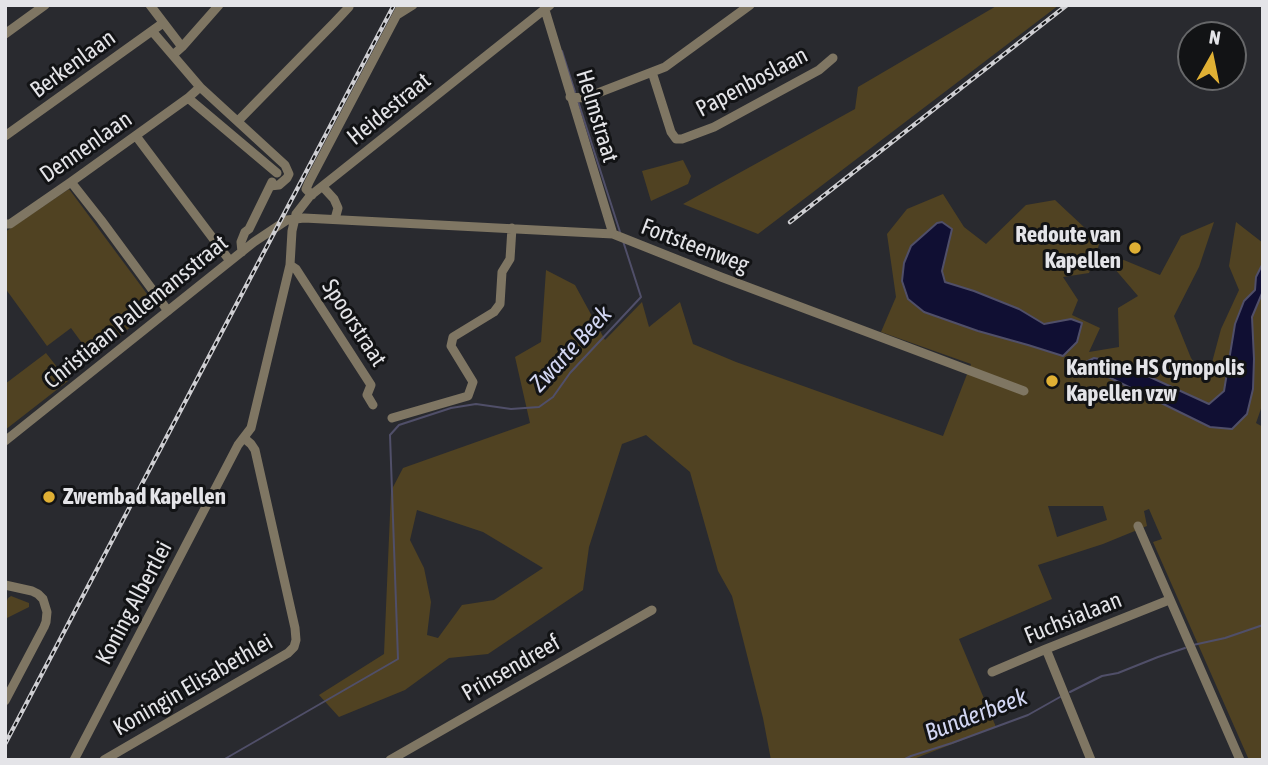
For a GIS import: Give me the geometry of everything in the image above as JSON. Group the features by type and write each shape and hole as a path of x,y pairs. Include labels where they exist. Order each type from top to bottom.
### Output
{"street":[{"path":"5,34 45,5"},
{"path":"150,5 182,47"},
{"path":"173,54 219,5"},
{"path":"238,121 334,23 348,5"},
{"path":"312,195 306,189 309,182 402,5"},
{"path":"397,15 413,5"},
{"path":"570,97 585,98 665,67 750,5"},
{"name":"Helmstraat","path":"547,7 570,97 613,234"},
{"name":"Heidestraat","path":"294,218 306,200 547,7"},
{"name":"Berkenlaan","path":"5,136 163,23"},
{"path":"152,31 200,87 285,165 289,174 284,182 270,186"},
{"name":"Papenboslaan","path":"652,72 671,132 676,139 682,139 714,127 819,70 833,58"},
{"name":"Dennenlaan","path":"5,224 10,224 71,182 200,87"},
{"path":"188,98 277,173"},
{"path":"136,136 230,261"},
{"path":"242,252 241,242 277,173 278,160"},
{"path":"71,182 168,311"},
{"path":"323,187 338,208 335,219"},
{"path":"290,265 294,218"},
{"name":"Fortsteenweg","path":"294,218 613,234 1024,391"},
{"name":"Christiaan Pallemansstraat","path":"5,441 254,242 283,222 294,218"},
{"path":"392,418 468,396 473,382 451,346 453,337 494,312 500,304 502,272 510,259 512,228"},
{"path":"249,229 254,242"},
{"name":"Spoorstraat","path":"290,265 296,269 371,385 367,395 373,405"},
{"name":"Koning Albertlei","path":"74,760 238,445 251,428 290,265"},
{"name":"Koningin Elisabethlei","path":"104,760 294,647 295,628 255,450 244,438"},
{"path":"1138,526 1240,760"},
{"path":"5,584 38,594 43,599 47,612 46,622 5,701"},
{"name":"Fuchsialaan","path":"992,672 1169,600"},
{"name":"Prinsendreef","path":"390,760 652,610"},
{"path":"1046,649 1091,760"}],"shaded area":[{"path":"998,5 1059,5 758,234 683,204 855,109 858,87"},
{"path":"683,160 691,176 688,184 651,201 642,171"},
{"path":"69,189 156,306 93,358 71,328 47,346 5,288 5,232"},
{"path":"943,194 964,227 986,244 1026,205 1055,200 1100,242 1089,273 1063,277 1078,300 1072,315 1100,328 1089,352 1119,347 1118,308 1138,296 1114,268 1119,258 1160,275 1181,236 1214,222 1199,267 1174,316 1191,358 1207,381 1221,329 1239,290 1229,266 1236,222 1263,243 1263,403 1256,423 1263,427 1263,760 1249,760 1153,542 1162,539 1149,509 1144,511 1147,526 1103,544 1038,565 1052,599 959,639 996,727 911,760 771,760 732,596 718,571 690,472 646,435 622,444 589,547 583,590 488,654 449,658 405,690 339,717 319,695 384,654 391,491 403,468 530,423 515,357 541,342 546,270 575,285 605,340 642,302 649,327 680,302 693,344 943,436 971,364 881,332 896,297 887,234 907,209","holes":["1048,506 1103,506 1107,520 1057,537","417,510 483,532 543,568 494,600 462,605 438,638 427,635 431,602 424,568 410,540"]},
{"path":"942,222 952,229 942,271 945,282 1019,309 1044,324 1071,319 1082,323 1077,342 1063,356 924,312 908,299 902,281 904,263 911,246 937,223"},
{"path":"1263,263 1263,291 1252,317 1253,389 1247,414 1232,429 1210,427 1082,364 1094,358 1117,362 1209,404 1224,391 1235,324 1244,301 1255,290 1256,277"},
{"path":"46,353 68,381 5,430 5,384"},
{"path":"11,596 29,603 29,607 5,619 5,606"}],"waterway":[{"name":"Zwarte Beek","path":"562,51 575,92"},
{"name":"Zwarte Beek","path":"578,101 620,232"},
{"name":"Zwarte Beek","path":"223,760 398,659 390,435 399,425 451,408 476,404 511,409 539,407 553,397 570,373 641,297 623,241"},
{"name":"Bunderbeek","path":"1193,645 1263,625"},
{"name":"Bunderbeek","path":"1070,692 1102,676 1118,673 1185,648"},
{"name":"Bunderbeek","path":"903,760 1028,715 1060,697"}],"railway":[{"path":"5,744 394,5"},
{"path":"790,222 1067,5"}],"place":[{"name":"Redoute van Kapellen","path":"1135,248"},
{"name":"Kantine HS Cynopolis Kapellen vzw","path":"1052,381"},
{"name":"Zwembad Kapellen","path":"49,497"}]}
